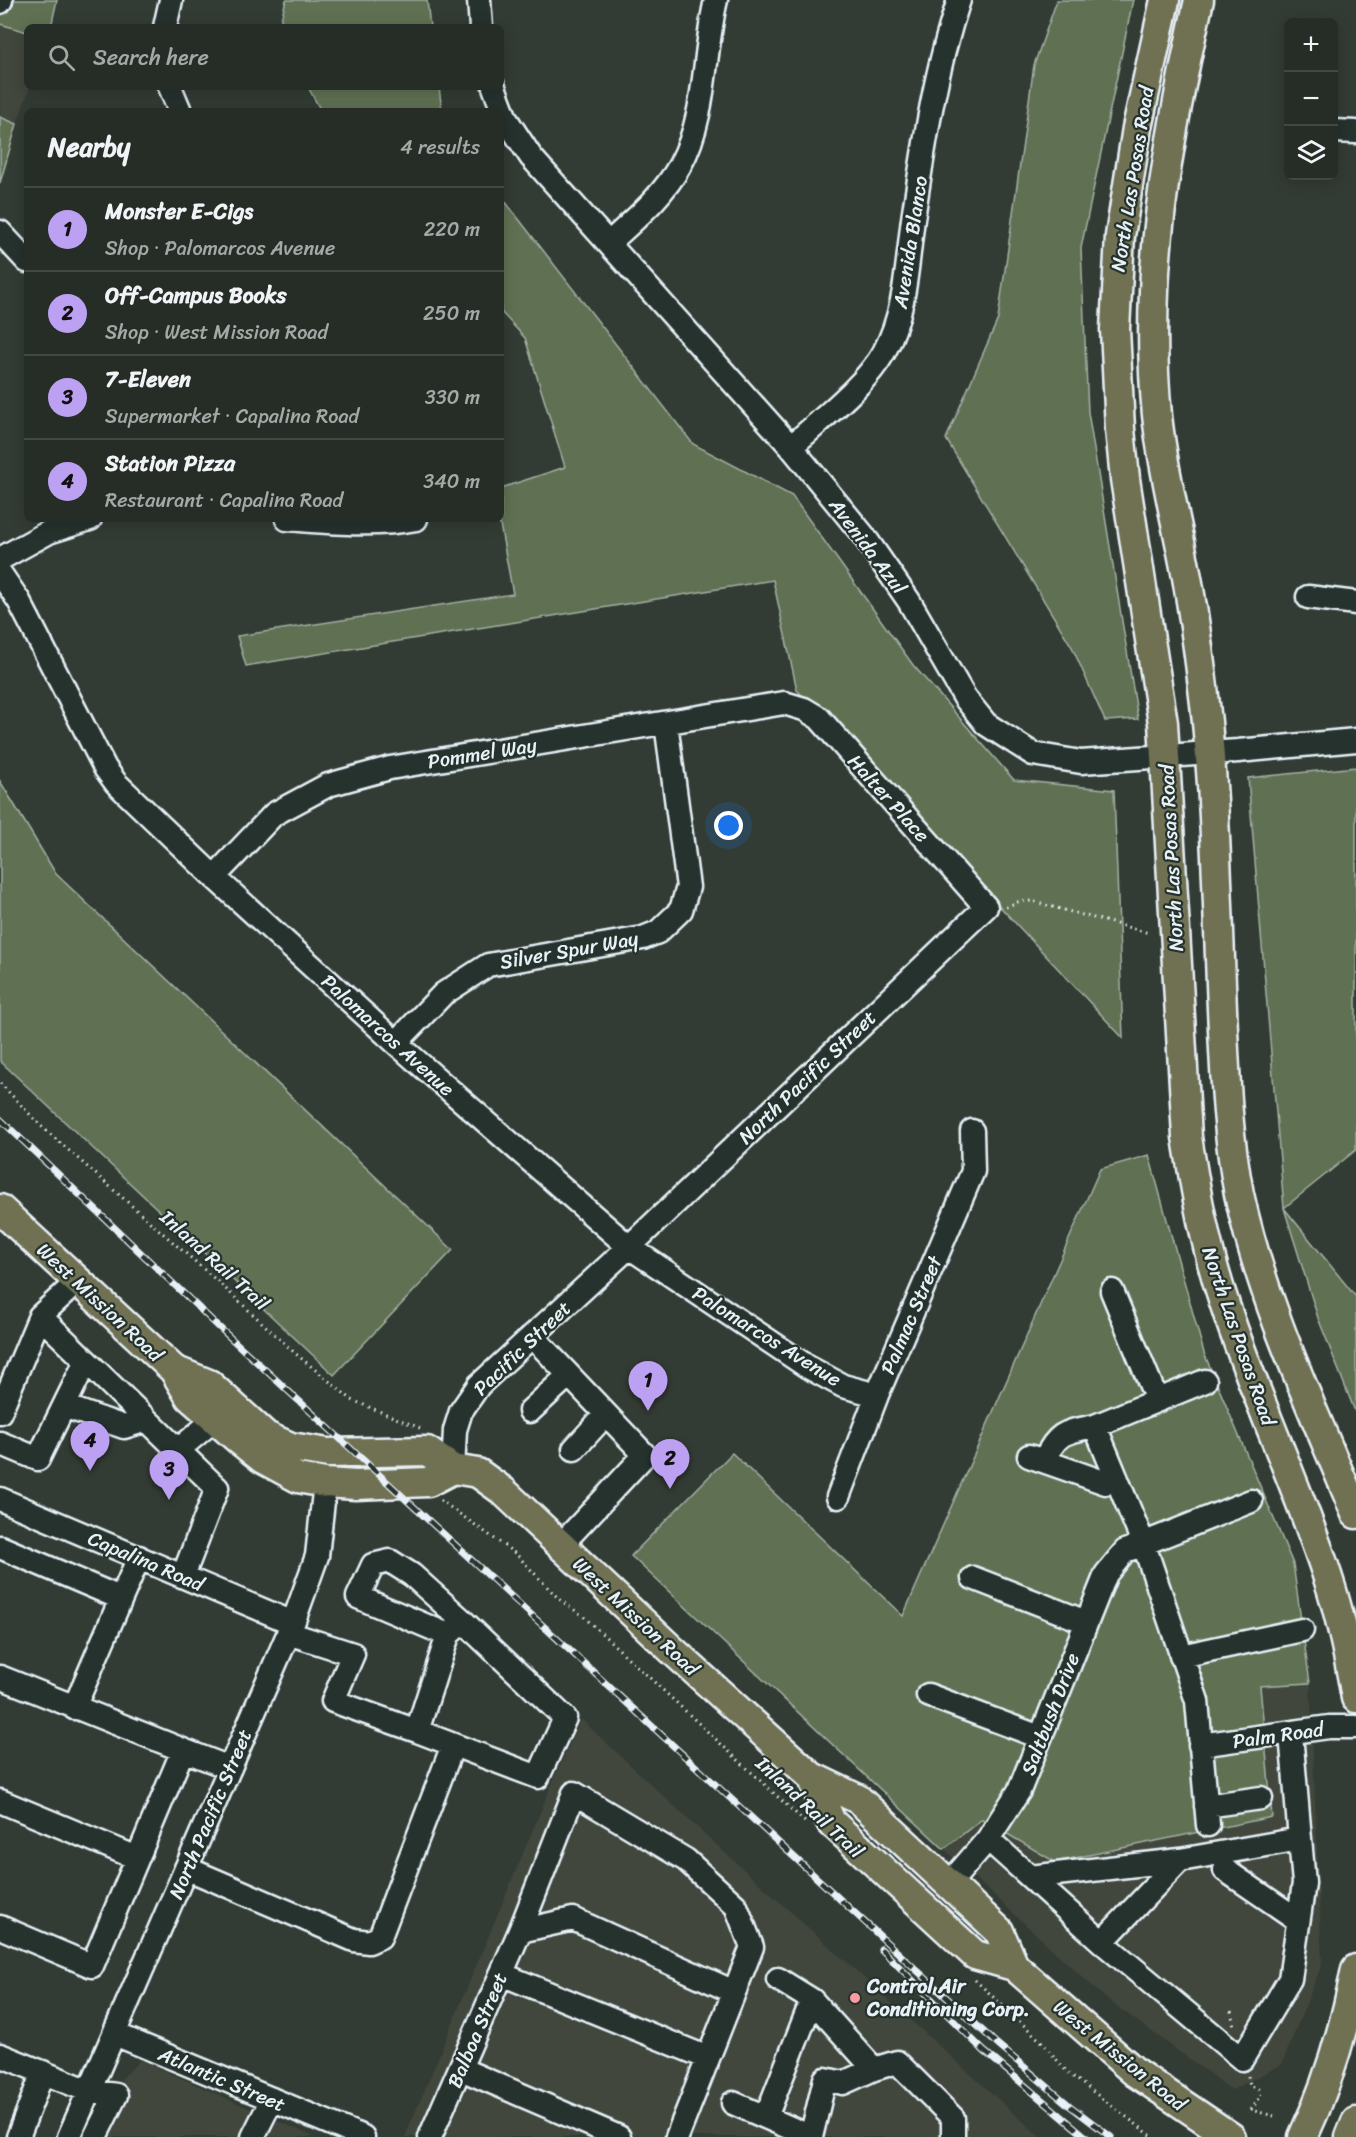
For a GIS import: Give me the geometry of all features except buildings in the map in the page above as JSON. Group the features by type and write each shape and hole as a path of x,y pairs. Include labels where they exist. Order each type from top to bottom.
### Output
{"main road":[{"name":"North Las Posas Road","path":"1165,0 1137,128 1120,236 1115,329 1118,407 1125,479 1159,692 1166,757 1187,1137 1208,1252 1225,1306 1328,1577 1339,1614 1356,1698"},
{"name":"North Las Posas Road","path":"1199,0 1176,103 1163,178 1157,238 1154,314 1157,417 1189,586 1209,753 1225,1058 1232,1143 1239,1191 1264,1287 1356,1514"},
{"name":"West Mission Road","path":"0,1209 174,1370 190,1397 238,1440 279,1469 298,1478 356,1485 428,1482 453,1468"},
{"name":"West Mission Road","path":"174,1370 209,1384 266,1436 291,1447 328,1453 427,1451 453,1468 478,1473 503,1491 812,1778 858,1799 999,1931 1014,1966"},
{"name":"West Mission Road","path":"812,1778 831,1822 975,1955 1014,1966 1137,2073 1231,2137"},
{"path":"846,1835 876,1842 936,1895 942,1894 949,1884"},
{"path":"1303,2137 1344,2025 1356,1969"},
{"path":"1350,2137 1356,2122"}],"street":[{"path":"166,24 171,0"},
{"path":"479,0 481,24"},
{"path":"609,243 660,195 681,165 696,126 716,0"},
{"name":"Avenida Blanco","path":"791,447 864,379 883,353 898,321 928,121 949,31 959,0"},
{"path":"171,90 179,108"},
{"name":"Avenida Azul","path":"495,90 502,108"},
{"name":"Avenida Azul","path":"504,114 531,157 791,447 864,536 909,601 965,698 986,724 1033,754 1081,762 1356,740"},
{"path":"1338,131 1356,132"},
{"path":"0,232 24,258"},
{"path":"0,559 49,532 81,522"},
{"path":"325,522 351,524 386,522"},
{"name":"Palomarcos Avenue","path":"0,573 19,601 105,768 117,783 213,877 629,1247 808,1367 843,1386 877,1395"},
{"path":"1308,597 1356,603"},
{"name":"Pommel Way","path":"213,877 274,814 328,785 390,768 784,703"},
{"name":"Halter Place","path":"784,703 804,709 819,718 986,907"},
{"name":"Silver Spur Way","path":"396,1042 443,993 488,965 643,938 658,932 681,910 688,887 666,723"},
{"name":"North Pacific Street","path":"629,1247 986,907"},
{"name":"Palmac Street","path":"838,1497 877,1395 973,1171 972,1131"},
{"name":"Pacific Street","path":"453,1468 455,1430 461,1411 479,1385 629,1247"},
{"path":"0,1413 40,1316 78,1281"},
{"path":"1112,1291 1157,1400"},
{"path":"40,1316 217,1488 183,1576"},
{"path":"532,1336 645,1455 561,1545"},
{"path":"0,1443 38,1459 86,1360"},
{"path":"530,1411 569,1375"},
{"path":"1117,1479 1106,1483 1037,1459 1066,1432 1095,1426 1205,1381"},
{"path":"64,1406 124,1426 147,1420"},
{"path":"574,1449 606,1414"},
{"path":"178,1450 215,1419"},
{"path":"1095,1426 1144,1545 1197,1701 1207,1815 1261,1798"},
{"name":"North Pacific Street","path":"69,2137 290,1628 317,1556 325,1483"},
{"name":"Capalina Road","path":"0,1499 183,1576 290,1628 353,1654 333,1701 417,1731"},
{"name":"Saltbush Drive","path":"949,1884 988,1839 1019,1791 1106,1574 1125,1551 1251,1501"},
{"path":"0,1547 120,1598"},
{"path":"74,1708 139,1557"},
{"path":"973,1578 1086,1622"},
{"path":"456,1628 565,1718 538,1778 417,1731 456,1628"},
{"path":"1181,1656 1302,1630"},
{"path":"0,1677 230,1768"},
{"path":"928,1695 1040,1737"},
{"name":"Palm Road","path":"1200,1745 1329,1727 1356,1727"},
{"path":"988,1839 1102,1942 1242,2059 1290,1979 1304,1883 1291,1734"},
{"path":"186,1868 354,1940 369,1942 380,1937 453,1745"},
{"path":"0,1927 92,1966 183,1750"},
{"name":"Balboa Street","path":"432,2133 520,1931 574,1793 686,1860 736,1906 752,1947 734,1992"},
{"path":"0,1801 137,1858"},
{"path":"1030,1877 1180,1860 1300,1839"},
{"path":"1102,1942 1180,1860"},
{"path":"1225,1870 1298,1920"},
{"path":"520,1931 573,1919 734,1992 677,2137"},
{"path":"501,1974 708,2058"},
{"path":"778,1979 812,2000 874,2069"},
{"path":"766,2117 812,2000"},
{"name":"Atlantic Street","path":"115,2034 363,2137"},
{"path":"0,2055 89,2091 116,2096 95,2137"},
{"path":"734,2103 811,2137 825,2079 843,2084 874,2069 897,2062 953,2118 953,2137"},
{"path":"461,2069 618,2137"},
{"path":"18,2137 43,2072"},
{"path":"253,2137 272,2099"},
{"path":"0,2132 14,2137"}],"path":[{"path":"986,907 1002,909 1018,902 1031,901 1149,933"},
{"name":"Inland Rail Trail","path":"0,1083 50,1133 320,1374 352,1400 428,1432"},
{"name":"Inland Rail Trail","path":"443,1503 516,1554 560,1600 583,1616 812,1829"},
{"path":"975,1979 1042,2042 1068,2072 1153,2137"}],"shaded area":[{"path":"0,24 24,31 24,90 29,90 17,124 0,117"},
{"path":"1310,1683 1322,1964 1282,2064 1232,2090 1104,1997 944,1849 982,1819 1055,1862 1272,1816 1260,1685"},
{"path":"581,1719 689,1820 1040,2137 405,2137"},
{"path":"140,2060 314,2137 82,2137 92,2110"}],"green space":[{"path":"0,0 57,0 52,24 24,24 24,31 0,24"},
{"path":"286,0 427,0 430,24 280,24"},
{"path":"1057,0 1133,0 1081,248 1088,412 1138,719 1105,721 1072,647 946,439 998,319 1034,65"},
{"path":"310,90 439,90 442,108 319,108"},
{"path":"0,117 17,124 0,183"},
{"path":"504,200 693,444 792,496 913,665 1014,780 1114,790 1123,1038 797,690 773,580 246,666 237,636 513,594 500,522 504,522 504,487 565,467 525,338 504,315"},
{"path":"1356,767 1356,1150 1284,1208 1248,778"},
{"path":"0,781 56,874 453,1250 334,1375 0,1061"},
{"path":"1149,1155 1204,1353 1293,1564 1310,1683 1260,1686 1272,1817 1055,1862 982,1819 944,1849 631,1556 732,1453 903,1616 1100,1169"},
{"path":"1284,1208 1356,1297 1356,1414 1318,1318"}],"railway":[{"path":"0,1119 222,1330 997,2044 1070,2106 1111,2137"},
{"path":"881,1949 984,2051 1086,2137"}],"place":[{"name":"Monster E-Cigs","path":"648,1411"},
{"name":"Station Pizza","path":"90,1471"},
{"name":"Off-Campus Books","path":"670,1489"},
{"name":"7-Eleven","path":"169,1500"},
{"name":"Control Air Conditioning Corp.","path":"855,1998"}]}
